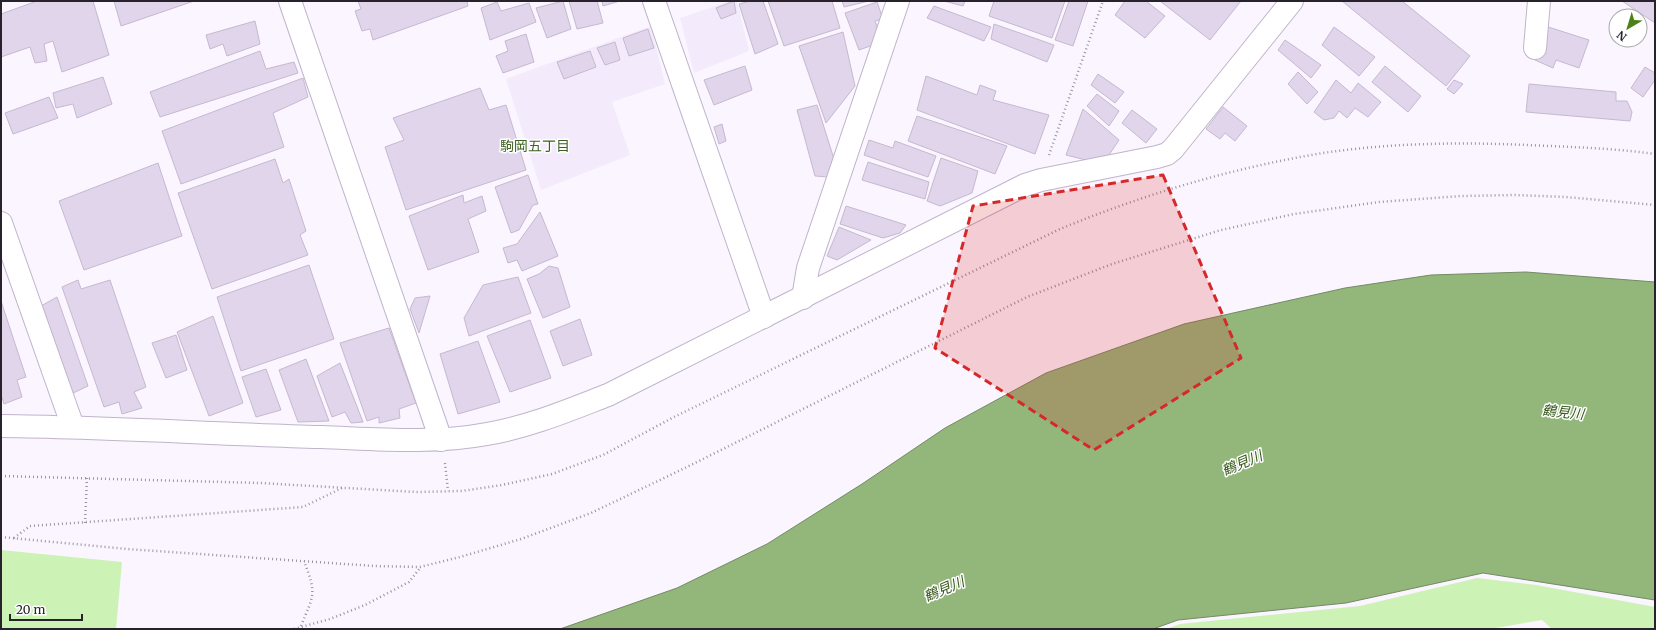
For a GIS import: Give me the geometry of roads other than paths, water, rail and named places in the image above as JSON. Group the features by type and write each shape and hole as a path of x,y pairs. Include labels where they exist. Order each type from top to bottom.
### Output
{"street":[{"path":"290,1 443,451"},
{"path":"654,1 764,317"},
{"path":"803,298 808,268 898,1"},
{"path":"1,426 73,427 228,435 443,451 496,432 562,413 615,392 1025,185 1041,180 1167,154 1292,1"},
{"path":"1535,48 1539,1"},
{"path":"1,223 73,427"}],"water":[{"name":"鶴見川","path":"1526,272 1655,282 1655,600 1483,573 1346,603 1178,620 1153,629 560,629 677,588 767,544 862,484 945,428 1046,373 1184,324 1345,288 1431,275"}],"district":[{"name":"駒岡五丁目","path":"535,146"}]}
